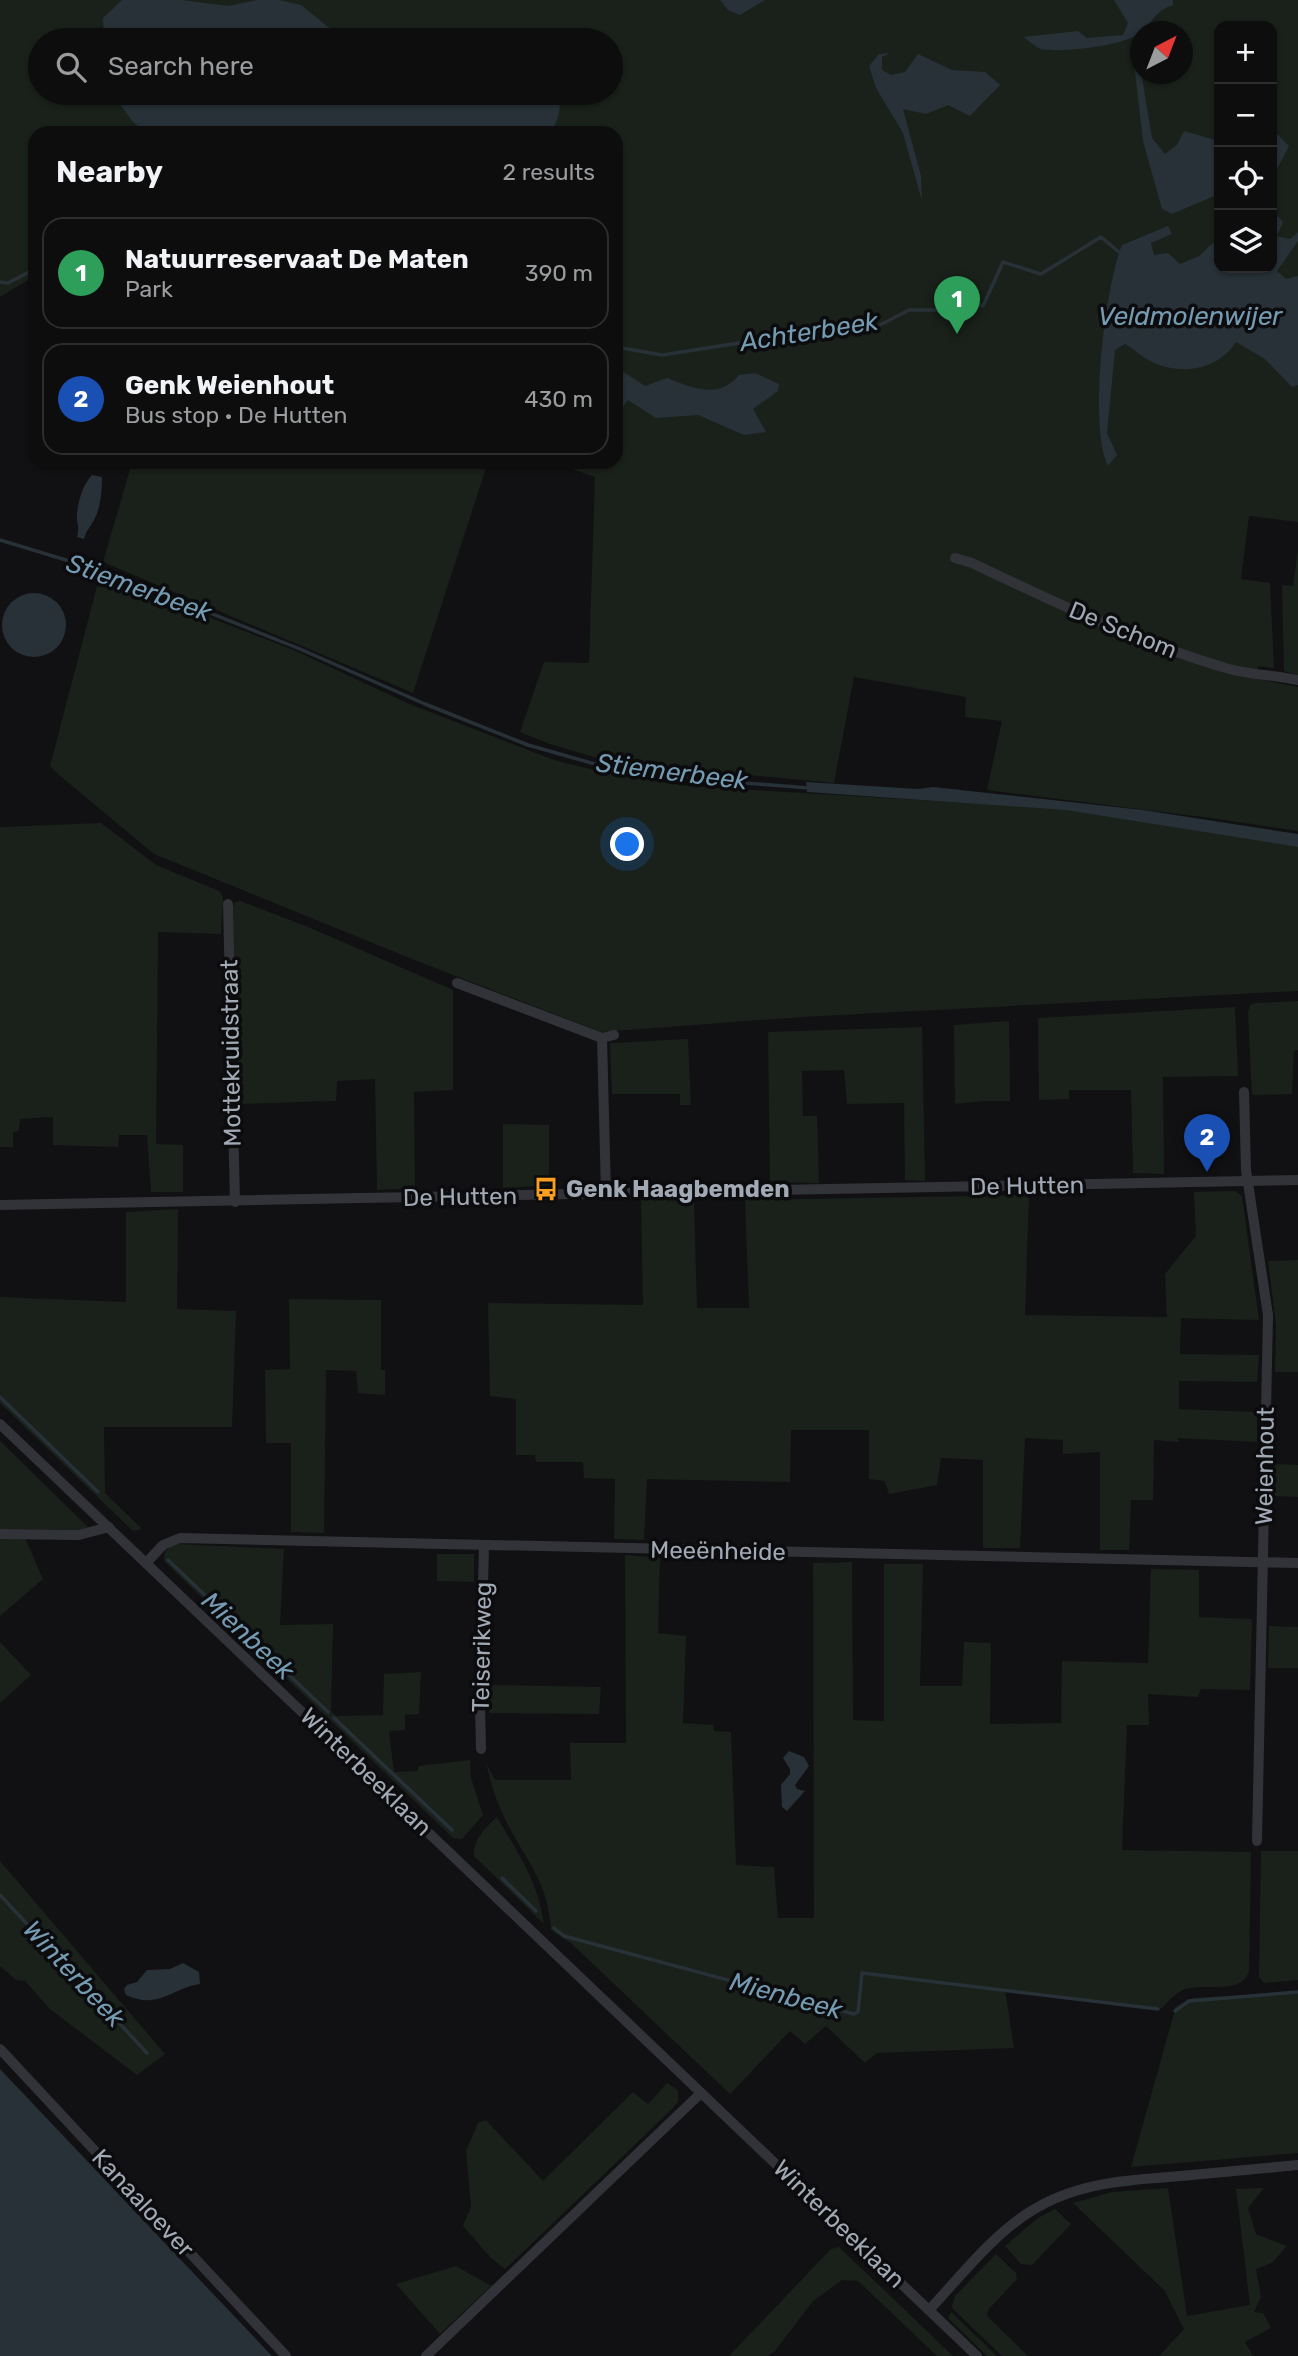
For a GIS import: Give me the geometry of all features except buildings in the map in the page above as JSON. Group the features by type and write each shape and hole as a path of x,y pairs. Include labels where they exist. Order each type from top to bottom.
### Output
{"street":[{"name":"De Schom","path":"955,558 972,563 1111,628 1162,648 1232,670 1298,680"},
{"name":"Mottekruidstraat","path":"228,904 235,1202"},
{"path":"457,984 602,1038 614,1035"},
{"path":"602,1038 606,1193"},
{"name":"Weienhout","path":"1244,1092 1247,1181 1268,1315 1257,1841"},
{"name":"De Hutten","path":"0,1205 1298,1180"},
{"name":"Winterbeeklaan","path":"0,1423 977,2356"},
{"path":"0,1534 79,1535 109,1527"},
{"name":"Meeënheide","path":"147,1562 163,1545 180,1538 1298,1563"},
{"name":"Teiserikweg","path":"481,1749 484,1545"},
{"name":"Kanaaloever","path":"0,2049 286,2356"},
{"path":"426,2356 701,2092"},
{"path":"929,2310 1005,2231 1028,2213 1057,2197 1088,2186 1122,2181 1298,2165"}],"shaded area":[{"path":"0,0 1298,0 1298,522 1249,516 1241,579 1270,583 1274,668 1258,666 1257,679 1298,687 1298,831 987,790 1002,721 965,717 966,697 854,677 834,783 611,762 520,732 544,662 589,663 595,477 572,469 623,469 623,126 28,126 28,280 0,297"},
{"path":"130,469 486,469 413,693 103,562"},
{"path":"1298,550 1298,675 1284,671 1282,585 1293,586"},
{"path":"100,575 296,651 407,703 554,760 610,774 688,786 1069,809 1298,843 1298,991 802,1017 601,1032 417,961 154,854 58,774 50,766"},
{"path":"101,823 156,865 219,891 223,897 221,934 158,932 156,1144 183,1145 183,1192 151,1192 147,1135 119,1135 118,1147 53,1145 53,1117 20,1119 19,1131 13,1132 13,1147 0,1147 0,827"},
{"path":"240,901 306,926 453,990 453,1090 414,1092 415,1188 377,1190 375,1079 337,1081 336,1101 238,1104 233,907 235,902"},
{"path":"1298,1001 1298,1050 1294,1051 1292,1094 1252,1095 1248,1012 1250,1005"},
{"path":"1235,1007 1238,1076 1163,1077 1164,1174 1133,1173 1131,1090 1069,1090 1069,1099 1039,1100 1038,1018"},
{"path":"1009,1021 1010,1101 955,1104 954,1025"},
{"path":"922,1027 925,1181 905,1180 904,1103 847,1104 844,1070 802,1071 803,1116 817,1116 819,1183 770,1182 768,1032"},
{"path":"688,1039 691,1105 680,1105 680,1094 612,1094 610,1043"},
{"path":"503,1124 549,1125 549,1185 503,1188"},
{"path":"1235,1191 1242,1196 1259,1320 1181,1318 1180,1354 1259,1355 1257,1382 1179,1381 1179,1409 1257,1412 1257,1442 1178,1438 1178,1442 1154,1440 1153,1500 1131,1500 1129,1550 1100,1550 1100,1452 1063,1454 1063,1440 1025,1438 1020,1548 983,1548 983,1460 941,1458 937,1485 889,1494 885,1481 869,1479 869,1430 791,1430 790,1482 647,1479 644,1540 614,1539 615,1479 584,1478 583,1462 536,1462 535,1455 516,1455 516,1399 490,1396 488,1303 643,1305 641,1199 694,1200 697,1308 749,1308 745,1200 1029,1195 1025,1315 1167,1317 1165,1274 1196,1236 1194,1192"},
{"path":"178,1209 177,1309 236,1311 232,1427 104,1427 105,1493 142,1529 133,1531 0,1403 0,1297 126,1302 126,1212"},
{"path":"1298,1260 1298,1372 1275,1372 1276,1324 1268,1261"},
{"path":"289,1299 381,1300 381,1370 385,1370 385,1395 358,1393 356,1371 326,1370 324,1533 291,1532 291,1443 266,1443 265,1370 290,1369"},
{"path":"0,1441 91,1530 0,1529"},
{"path":"1274,1464 1298,1465 1298,1497 1273,1496"},
{"path":"0,1538 25,1538 43,1579 0,1616"},
{"path":"175,1544 284,1549 280,1625 333,1624 331,1711 336,1716 383,1715 384,1674 421,1672 419,1714 405,1715 405,1730 389,1731 394,1772 418,1771 418,1766 470,1760 471,1778 483,1815 462,1839 453,1838 165,1562 166,1551"},
{"path":"437,1554 474,1554 474,1582 437,1581"},
{"path":"625,1555 660,1558 658,1633 686,1636 683,1723 713,1725 714,1731 731,1732 736,1865 774,1867 778,1918 814,1918 813,1563 852,1562 853,1720 884,1721 884,1564 923,1564 920,1686 962,1686 964,1642 991,1643 990,1724 1061,1723 1062,1661 1148,1663 1151,1569 1199,1570 1199,1617 1252,1619 1250,1690 1201,1689 1198,1697 1148,1694 1149,1725 1127,1725 1122,1850 1251,1852 1249,1972 1237,1984 1183,1990 1162,2008 1005,1989 1014,2048 877,2053 865,2063 826,2026 805,2044 790,2031 730,2094 572,1944 551,1930 545,1895 508,1826 494,1793 486,1763 495,1780 571,1780 570,1743 626,1743"},
{"path":"1269,1626 1298,1627 1298,1668 1268,1668"},
{"path":"0,1642 31,1675 0,1703"},
{"path":"490,1685 601,1687 599,1714 489,1713"},
{"path":"497,1817 532,1880 544,1924 474,1856 478,1839"},
{"path":"1261,1851 1298,1851 1298,1980 1264,1983 1259,1977"},
{"path":"0,1861 165,2054 137,2075 50,2009 25,1981 16,1980 0,1966"},
{"path":"1298,1992 1298,2153 1131,2167 1176,2006 1193,1998"},
{"path":"667,2083 678,2090 678,2102 673,2108 505,2269 491,2258 463,2226 471,2207 466,2151 478,2123 486,2120 543,2181 633,2092 648,2104"},
{"path":"1168,2188 1187,2316 1250,2305 1236,2189 1264,2188 1248,2208 1256,2234 1287,2246 1272,2263 1256,2269 1261,2297 1254,2312 1263,2313 1271,2328 1245,2342 1253,2356 1159,2356 1184,2329 1165,2291 1073,2203 1112,2192"},
{"path":"1055,2209 1071,2224 1032,2265 1021,2264 1005,2246 1038,2218"},
{"path":"839,2247 953,2356 937,2356 858,2281 842,2280 813,2301 775,2351 768,2356 729,2356 831,2249"},
{"path":"996,2254 1016,2273 1017,2279 988,2310 987,2316 1028,2356 1002,2356 953,2309 955,2296"},
{"path":"456,2266 491,2286 440,2334 396,2284"},
{"path":"951,2312 997,2356 987,2356 948,2318"}],"water":[{"path":"122,0 182,0 228,6 257,0 279,0 301,5 330,28 103,28 103,18"},
{"path":"720,0 765,0 740,15 728,10"},
{"path":"1114,0 1173,0 1173,5 1161,11 1151,21 1130,21 1129,39 1076,49 1050,50 1041,49 1023,37 1078,31 1087,38 1123,35 1128,23"},
{"path":"890,53 882,57 882,70 891,75 905,72 918,54 952,70 985,72 1000,85 970,116 948,105 926,114 903,109 921,176 922,201 903,133 876,88 869,66 879,54"},
{"path":"1136,84 1143,84 1152,138 1165,154 1177,145 1184,131 1214,140 1214,196 1172,214 1162,209 1143,141"},
{"path":"121,105 560,105 560,108 554,126 138,126"},
{"path":"1277,135 1289,146 1277,169"},
{"name":"Veldmolenwijer","path":"1277,215 1283,222 1277,236"},
{"name":"Veldmolenwijer","path":"1168,226 1172,234 1151,243 1154,255 1168,253 1180,264 1199,256 1214,242 1214,273 1277,271 1286,279 1298,276 1298,385 1292,387 1265,359 1236,342 1220,359 1198,368 1187,369 1175,369 1152,362 1125,344 1115,350 1107,433 1117,455 1108,466 1102,447 1099,421 1101,356 1110,291 1122,245"},
{"name":"Veldmolenwijer","path":"1298,232 1298,241 1277,271 1277,236 1290,239"},
{"path":"623,372 645,386 667,378 696,388 714,390 731,383 739,375 755,373 779,384 778,391 753,409 766,432 744,435 698,415 656,418 628,400 623,407"},
{"path":"92,475 102,477 101,498 94,521 84,539 77,537 78,508 83,490"},
{"path":"34,593 52,599 60,607 66,625 60,643 52,651 34,657 16,651 8,643 2,625 8,607 16,599"},
{"path":"806,782 918,789 933,787 1143,810 1298,834 1298,847 1066,810 807,792"},
{"path":"789,1751 804,1757 809,1766 795,1785 797,1789 805,1791 787,1811 782,1807 781,1785 790,1774 783,1758"},
{"path":"183,1963 199,1972 200,1984 157,1999 138,1999 126,1995 124,1989 127,1985 137,1982 147,1970 170,1969"},
{"path":"0,2069 272,2356 0,2356"}],"waterway":[{"name":"Achterbeek","path":"623,348 662,355 816,331 878,326 909,310 945,310 963,299 983,306 1003,262 1041,274 1101,237 1119,252"},
{"name":"Achterbeek","path":"0,282 8,283 28,273"},
{"name":"Stiemerbeek","path":"0,540 115,575 528,745 609,768 809,788"},
{"name":"Mienbeek","path":"0,1397 98,1492"},
{"name":"Mienbeek","path":"168,1560 328,1712"},
{"name":"Mienbeek","path":"334,1718 452,1830"},
{"name":"Mienbeek","path":"502,1878 536,1911"},
{"name":"Winterbeek","path":"0,1895 147,2053"},
{"name":"Mienbeek","path":"554,1928 564,1936 854,2014 858,2012 862,1973 1158,2009"},
{"name":"Mienbeek","path":"1175,2011 1189,2001 1298,1992"}],"place":[{"name":"Natuurreservaat De Maten","path":"957,334"},
{"name":"Genk Weienhout","path":"1207,1172"},
{"name":"Genk Haagbemden","path":"546,1189"}]}
